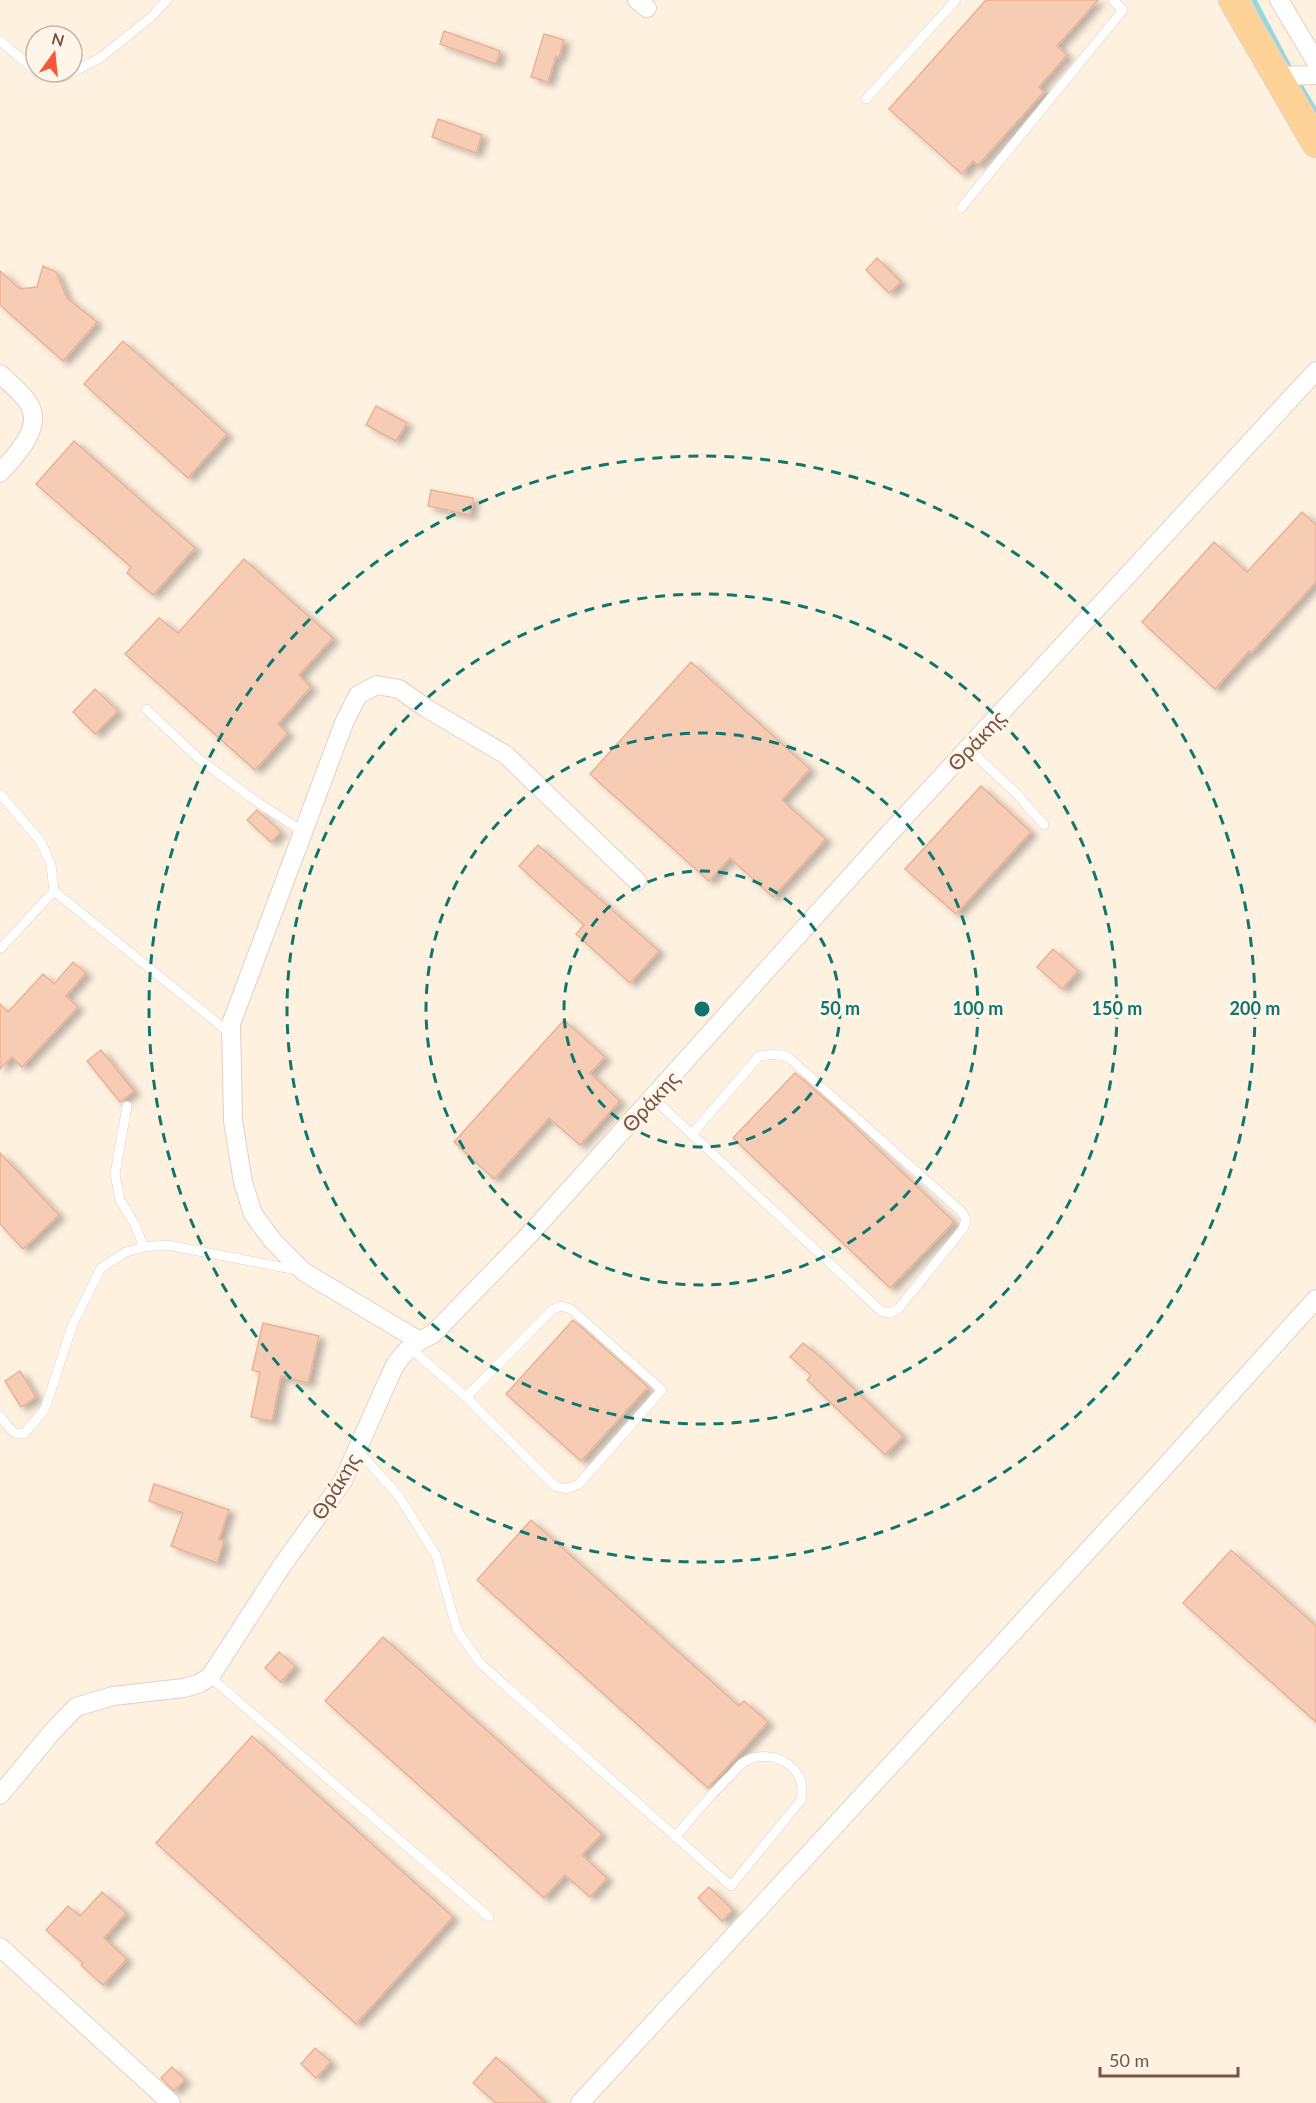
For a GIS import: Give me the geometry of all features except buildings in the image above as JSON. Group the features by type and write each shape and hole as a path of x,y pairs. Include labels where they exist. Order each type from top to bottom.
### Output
{"main road":[{"path":"1233,0 1316,143"}],"street":[{"path":"1280,0 1316,62"},
{"path":"1278,76 1316,75"},
{"name":"Θράκης","path":"210,1677 281,1567 343,1481 394,1368 414,1343 433,1334 529,1234 887,836 1316,371"},
{"path":"0,374 30,406 33,417 31,430 19,451 0,473"},
{"path":"414,1343 304,1272 273,1241 253,1214 243,1182 233,1121 231,1024 344,723 358,695 377,685 399,689 426,708 506,755 637,881"},
{"path":"580,2103 1316,1299"},
{"path":"0,1795 52,1732 76,1707 113,1696 184,1688 210,1677"},
{"path":"0,1947 171,2103"}],"lane":[{"path":"84,66 100,58 150,18 167,0"},
{"path":"867,99 956,0"},
{"path":"961,208 1123,10 1113,0"},
{"path":"0,41 24,61"},
{"path":"146,710 199,759 260,804 304,832"},
{"path":"968,748 1017,794 1044,825"},
{"path":"0,794 41,842 51,865 54,891 231,1034"},
{"path":"0,949 54,891"},
{"path":"653,1098 882,1311 890,1313 898,1308 963,1229 966,1220 962,1212 788,1057 775,1054 759,1056 692,1134"},
{"path":"127,1106 115,1174 120,1200 144,1246"},
{"path":"0,1416 14,1433 24,1434 45,1409 72,1326 101,1268 126,1252 144,1246 175,1246 304,1272"},
{"path":"414,1343 466,1397 555,1486 566,1489 579,1484 662,1390 571,1309 561,1306 552,1310 466,1397"},
{"path":"357,1451 398,1495 436,1555 457,1630 480,1663 675,1837 730,1886 801,1800 803,1789 801,1779 784,1761 760,1756 745,1761 720,1785 675,1837"},
{"path":"210,1677 489,1917"}],"waterway":[{"path":"1254,0 1292,72"},
{"path":"1297,80 1316,112"}]}
